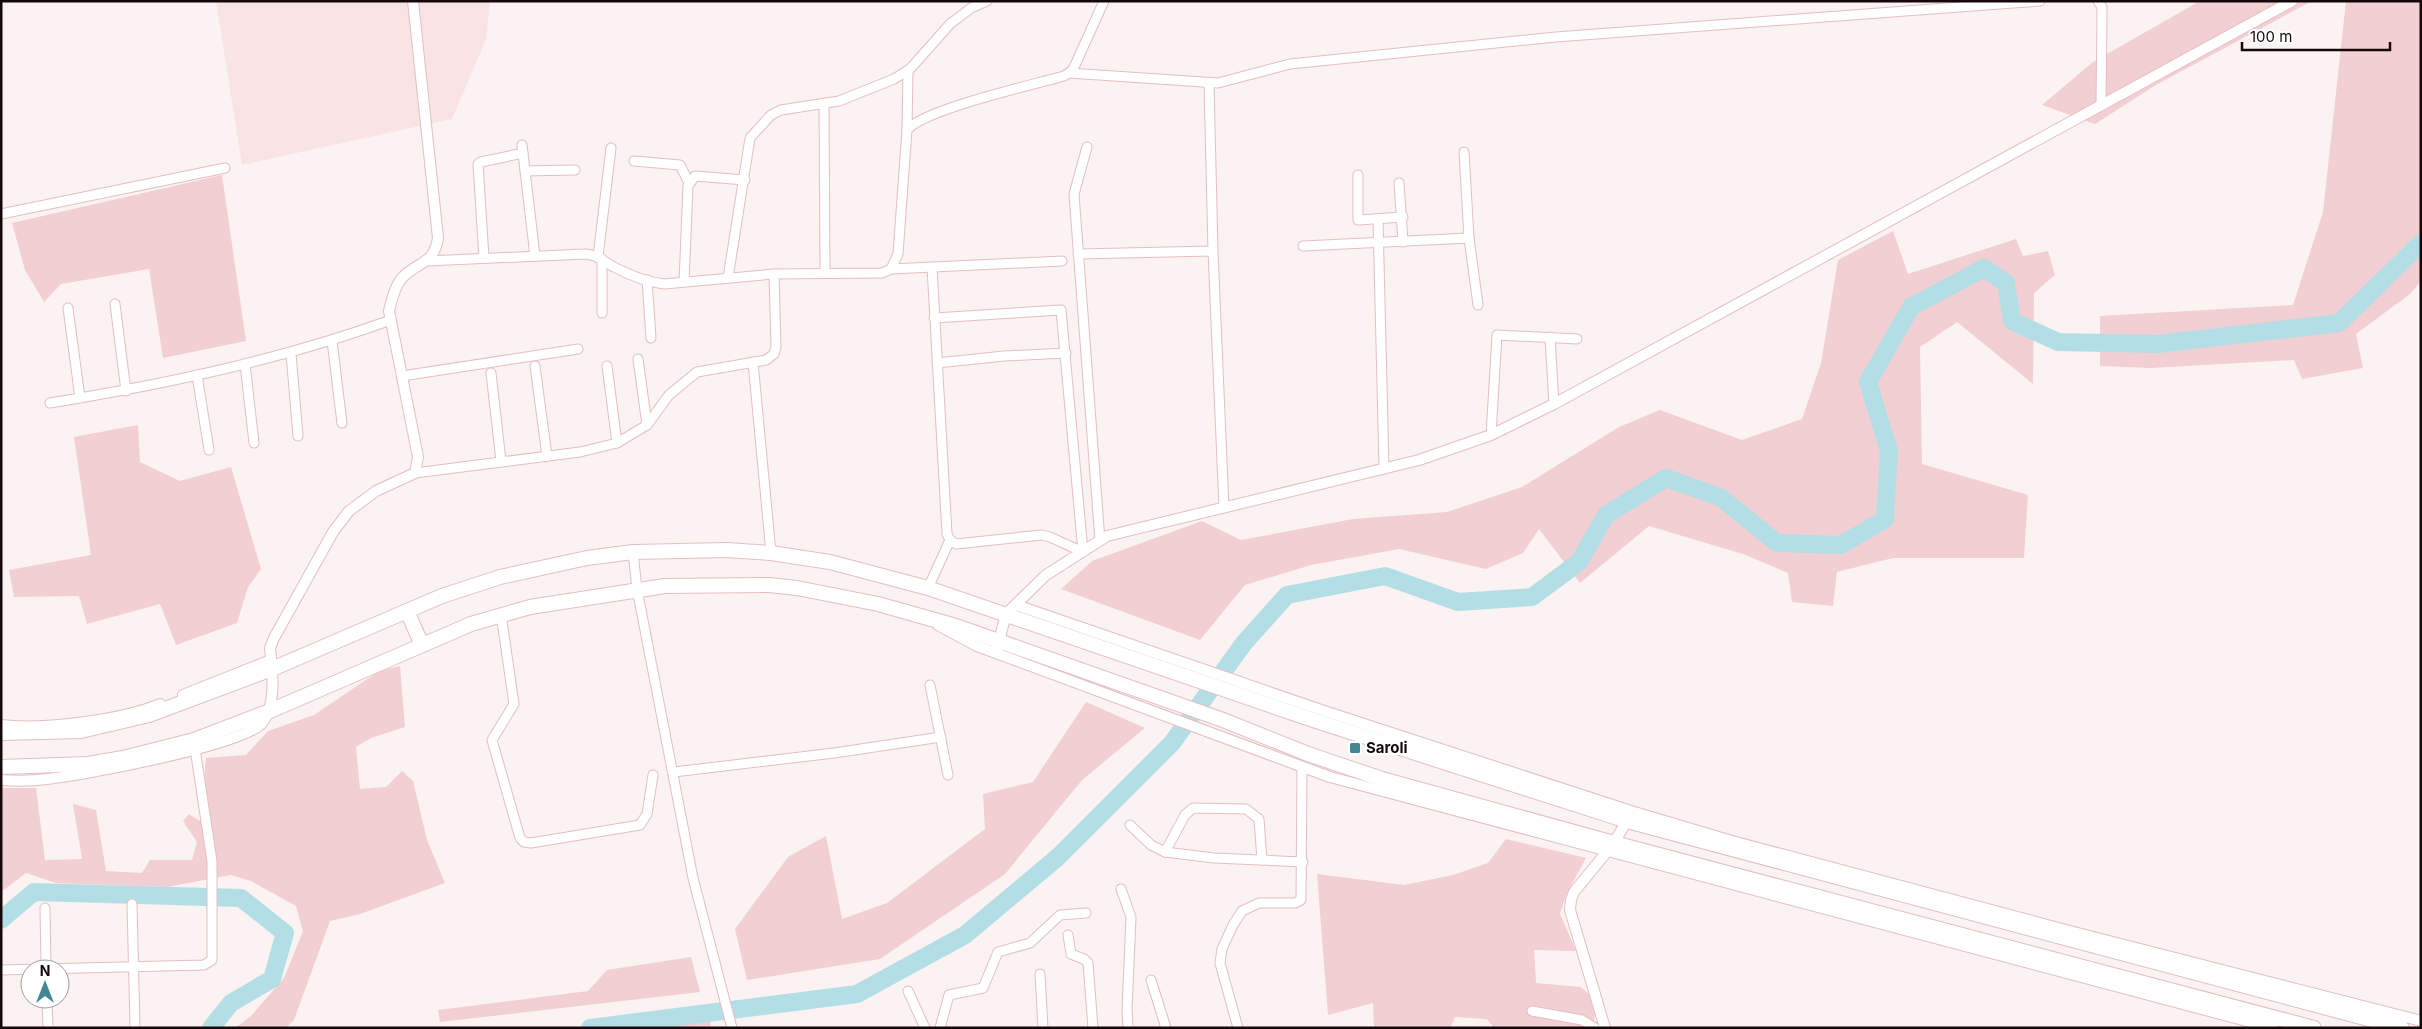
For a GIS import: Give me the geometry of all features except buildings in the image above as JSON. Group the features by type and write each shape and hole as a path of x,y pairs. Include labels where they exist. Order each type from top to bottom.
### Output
{"highway":[{"path":"1,733 82,731 149,716 271,664 442,596 500,577 587,558 633,552 727,550 770,553 830,562 1011,609 1243,689 1325,724 1629,816 2402,1028"},
{"path":"1,767 88,764 194,745 422,645 501,614 637,589 700,585 769,585 830,594 918,613 998,647 1149,693 1308,754 1382,779 1610,847 2314,1028"},
{"path":"407,611 422,645"}],"street":[{"path":"413,1 438,238 436,251 427,261 404,276 395,290 389,311 418,457 415,473"},
{"path":"728,278 750,138 770,115 781,110 839,102 894,79 908,70 950,24 971,8 986,1"},
{"path":"907,130 912,124 939,112 1064,76 1073,69 1104,1"},
{"path":"1073,69 1209,83 1231,81 1290,64 1556,37 2040,1"},
{"path":"2098,1 2102,7 2101,105"},
{"path":"2273,1028 1610,847 1302,768 1142,706 998,647 1011,609 1046,575 1107,536 1419,460 1491,435 1554,404 2292,1"},
{"path":"891,269 898,254 907,130 908,70"},
{"path":"1209,83 1213,250 1224,508"},
{"path":"824,105 825,273"},
{"path":"1087,147 1074,194 1100,541"},
{"path":"602,313 600,258 612,148"},
{"path":"484,258 478,164 523,149 535,256"},
{"path":"1464,152 1469,238 1478,305"},
{"path":"634,161 680,165 689,183 684,282"},
{"path":"1,214 225,168"},
{"path":"525,171 575,170"},
{"path":"1358,175 1358,220 1403,217"},
{"path":"689,183 695,176 744,180"},
{"path":"1399,183 1403,217 1403,242"},
{"path":"1378,219 1384,468"},
{"path":"1303,246 1378,244 1469,238"},
{"path":"1078,254 1213,250"},
{"path":"427,261 586,254 600,258 622,271 664,284 774,274 882,273 891,269 1062,261"},
{"path":"932,267 947,534 950,540 956,544 1041,535 1083,552"},
{"path":"270,711 270,648 280,624 333,532 348,511 376,491 415,473 580,452 617,443 647,425 669,395 697,372 766,360 774,354 776,347 774,274"},
{"path":"647,280 651,338"},
{"path":"115,304 126,391"},
{"path":"68,308 80,398"},
{"path":"934,318 1061,310 1083,552"},
{"path":"50,403 126,391 291,354 391,320"},
{"path":"1491,435 1497,335 1577,340"},
{"path":"1550,338 1554,404"},
{"path":"332,341 342,423"},
{"path":"402,376 578,349"},
{"path":"291,354 298,436"},
{"path":"937,363 1004,356 1066,354"},
{"path":"638,359 647,425"},
{"path":"753,362 770,553"},
{"path":"245,364 254,443"},
{"path":"535,366 546,456"},
{"path":"607,366 617,443"},
{"path":"491,373 501,461"},
{"path":"197,376 209,450"},
{"path":"928,588 950,540"},
{"path":"633,552 637,589 674,772 693,878 713,962 732,1028"},
{"path":"501,614 514,704 492,740 520,838 524,842 531,843 640,825 647,814 653,775"},
{"path":"1,725 16,727 74,723 120,715 157,706 271,664"},
{"path":"930,685 948,775"},
{"path":"674,772 834,753 941,737"},
{"path":"1,780 46,780 81,775 194,745 212,861 214,949 212,960 209,963 70,968"},
{"path":"1238,1028 1221,972 1222,949 1242,911 1258,904 1295,903 1301,900 1303,893 1302,768"},
{"path":"1165,852 1185,815 1193,808 1246,810 1259,819 1262,860"},
{"path":"1605,1028 1570,910 1571,900 1574,892 1610,847 1629,816 2421,1021"},
{"path":"1130,825 1151,845 1165,852 1186,856 1262,860 1303,866"},
{"path":"1122,890 1131,917 1127,1009 1128,1028"},
{"path":"132,904 135,1028"},
{"path":"45,908 46,959"},
{"path":"940,1028 949,995 983,988 998,952 1030,943 1060,915 1086,913"},
{"path":"1068,935 1071,954 1084,959 1088,963 1092,1028"},
{"path":"1,970 20,970"},
{"path":"1040,974 1043,1028"},
{"path":"1151,980 1166,1028"},
{"path":"908,991 925,1028"},
{"path":"48,1009 48,1028"},
{"path":"1532,1011 1582,1020 1596,1028"}],"shaded area":[{"path":"216,1 490,1 486,40 452,119 242,165"},
{"path":"2200,1 2312,1 2156,85 2095,124 2042,105 2093,62"},
{"path":"2346,1 2421,1 2421,281 2410,294 2356,334 2363,368 2302,379 2294,360 2151,368 2100,366 2100,316 2293,305 2323,212"},
{"path":"222,175 246,341 163,358 149,269 61,284 44,302 25,270 12,223"},
{"path":"1893,231 1908,274 2016,239 2023,256 2048,251 2055,275 2034,293 2033,384 1957,322 1920,347 1922,464 2028,495 2024,558 1893,558 1837,572 1833,606 1792,602 1788,573 1746,555 1649,526 1580,583 1539,529 1523,553 1486,569 1399,549 1311,565 1245,585 1200,640 1061,589 1092,561 1202,521 1241,540 1353,519 1447,512 1522,487 1619,427 1660,410 1742,440 1802,419 1821,363 1838,260"},
{"path":"138,425 140,462 180,481 231,467 261,569 248,587 237,623 176,645 160,604 87,624 79,596 14,597 9,570 91,555 74,437"},
{"path":"400,666 405,727 371,738 356,747 360,789 386,787 402,771 413,781 427,840 445,883 360,914 330,921 294,1020 286,1028 235,1028 251,1016 284,978 303,931 296,906 251,881 231,875 167,887 56,883 26,873 1,892 1,788 36,788 45,860 82,859 73,804 96,810 106,871 142,873 150,860 192,860 197,842 183,821 189,814 200,821 206,758 246,755 268,731 314,715 379,671"},
{"path":"1086,702 1145,728 1082,780 1005,874 880,959 747,980 735,929 788,857 826,836 842,919 887,903 985,829 983,794 1033,782"},
{"path":"1506,839 1586,858 1566,895 1560,914 1576,951 1534,950 1536,983 1581,987 1597,1002 1593,1028 1494,1028 1487,1019 1455,1017 1450,1028 1374,1028 1373,1003 1328,1015 1317,874 1404,885 1453,875 1488,863"},
{"path":"691,957 700,992 440,1022 438,1010 588,991 607,970"},
{"path":"710,1020 711,1028 640,1028"}],"waterway":[{"path":"590,1028 857,994 965,935 1058,857 1172,743 1244,643 1287,595 1385,576 1458,602 1532,597 1579,562 1606,515 1666,478 1720,497 1777,543 1841,545 1885,519 1889,451 1868,382 1911,307 1984,268 2006,283 2012,321 2058,342 2158,344 2339,323 2421,243"},
{"path":"1,920 34,892 241,898 285,933 272,979 231,1003 211,1028"}],"place":[{"name":"Saroli","path":"1355,748"}]}
